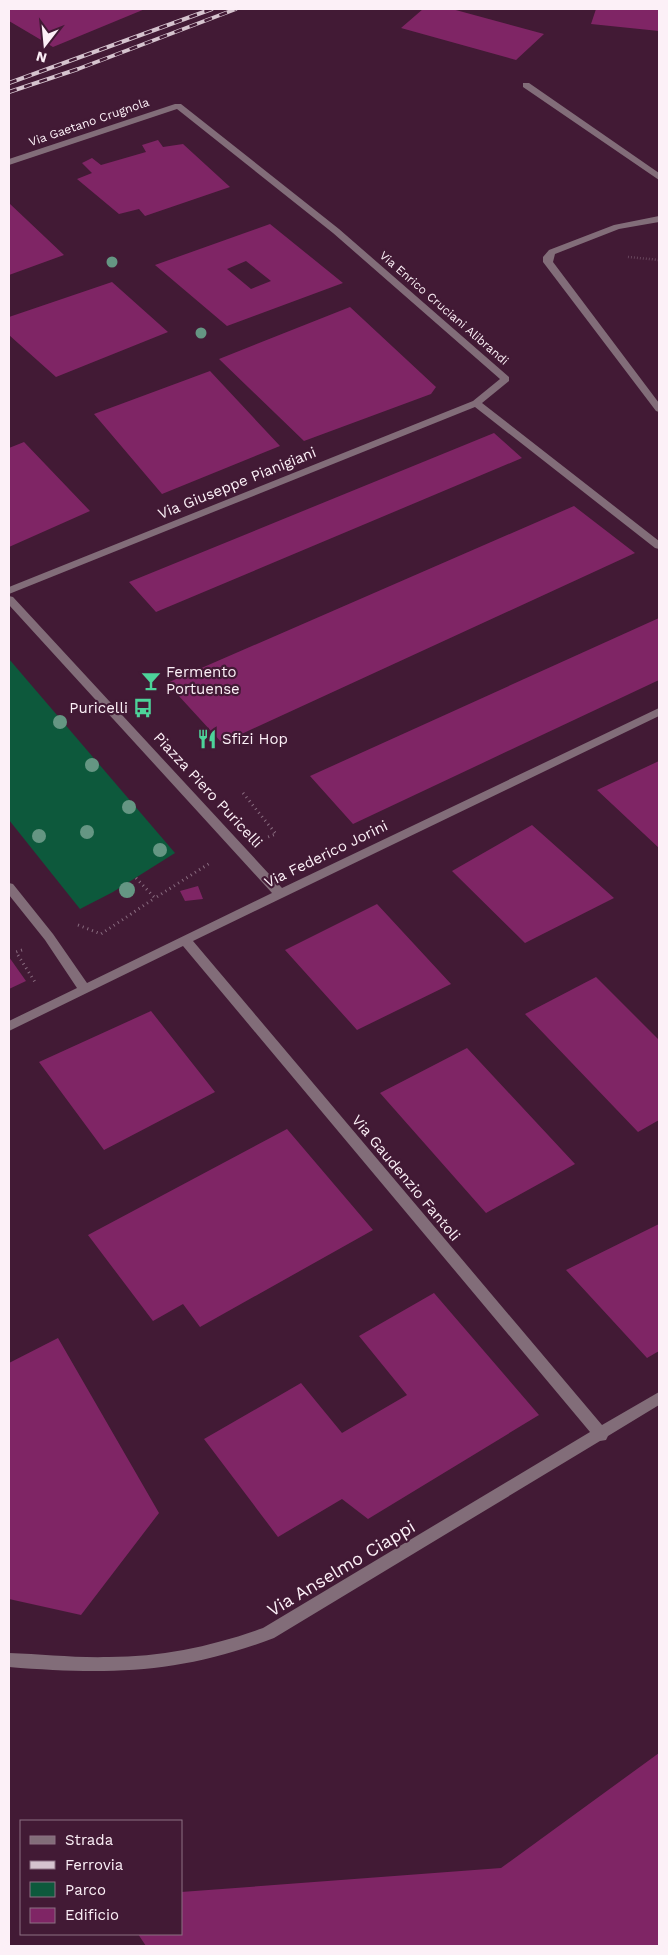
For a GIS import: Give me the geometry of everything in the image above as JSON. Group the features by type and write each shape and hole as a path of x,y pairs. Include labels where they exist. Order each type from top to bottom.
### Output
{"street":[{"path":"526,84 659,177"},
{"name":"Via Gaetano Crugnola","path":"9,162 178,106"},
{"name":"Via Enrico Cruciani Alibrandi","path":"178,106 336,231 506,378 476,403"},
{"path":"659,219 617,227 600,233 552,252 549,254 548,262 659,409"},
{"path":"476,403 659,546"},
{"name":"Via Giuseppe Pianigiani","path":"9,592 476,403"},
{"name":"Piazza Piero Puricelli","path":"9,599 280,894"},
{"name":"Via Federico Jorini","path":"9,1026 659,712"},
{"path":"9,887 49,937 85,990"},
{"name":"Via Gaudenzio Fantoli","path":"186,942 601,1435"},
{"name":"Via Anselmo Ciappi","path":"9,1660 89,1665 134,1665 208,1654 268,1633 601,1435 659,1398"}],"path":[{"path":"628,257 659,260"}],"green space":[{"path":"9,659 175,853 113,892 80,909 9,820"}],"building":[{"path":"9,9 145,9 53,47 9,21"},
{"path":"423,9 452,9 544,34 516,60 401,28"},
{"path":"596,9 659,9 659,31 591,24"},
{"path":"158,140 163,147 183,144 230,187 145,216 139,209 119,214 77,179 92,173 82,163 92,158 101,165 146,152 142,145"},
{"path":"9,203 64,255 9,275"},
{"path":"270,224 343,283 227,326 155,265","holes":["246,261 271,281 251,289 227,269"]},
{"path":"112,282 168,332 56,377 9,335 9,317"},
{"path":"350,307 436,387 431,394 304,441 219,359"},
{"path":"210,371 280,446 162,494 94,414"},
{"path":"494,433 522,458 156,612 129,582"},
{"path":"24,442 90,511 9,547 9,448"},
{"path":"574,506 635,553 222,743 167,683"},
{"path":"659,618 659,680 353,824 310,776"},
{"path":"659,761 659,848 597,790"},
{"path":"532,825 614,898 525,943 452,871"},
{"path":"198,886 203,899 185,901 180,891"},
{"path":"377,904 451,984 357,1030 285,950"},
{"path":"9,957 26,981 9,989"},
{"path":"596,977 659,1040 659,1120 638,1132 525,1014"},
{"path":"151,1011 215,1092 104,1150 39,1062"},
{"path":"467,1048 575,1164 486,1213 380,1093"},
{"path":"287,1129 373,1230 200,1327 183,1304 153,1321 88,1235"},
{"path":"659,1224 659,1351 647,1358 566,1270"},
{"path":"434,1293 539,1415 368,1519 342,1499 278,1537 204,1439 301,1383 342,1433 407,1395 359,1336"},
{"path":"58,1338 159,1513 81,1615 9,1599 9,1363"},
{"path":"659,1753 659,1946 146,1946 139,1935 182,1935 182,1892 501,1868"}],"railway":[{"path":"9,83 212,9"},
{"path":"9,92 78,69 236,9"}],"place":[{"name":"Fermento Portuense","path":"151,681"},
{"name":"Puricelli","path":"143,708"},
{"name":"Sfizi Hop","path":"207,739"}]}
